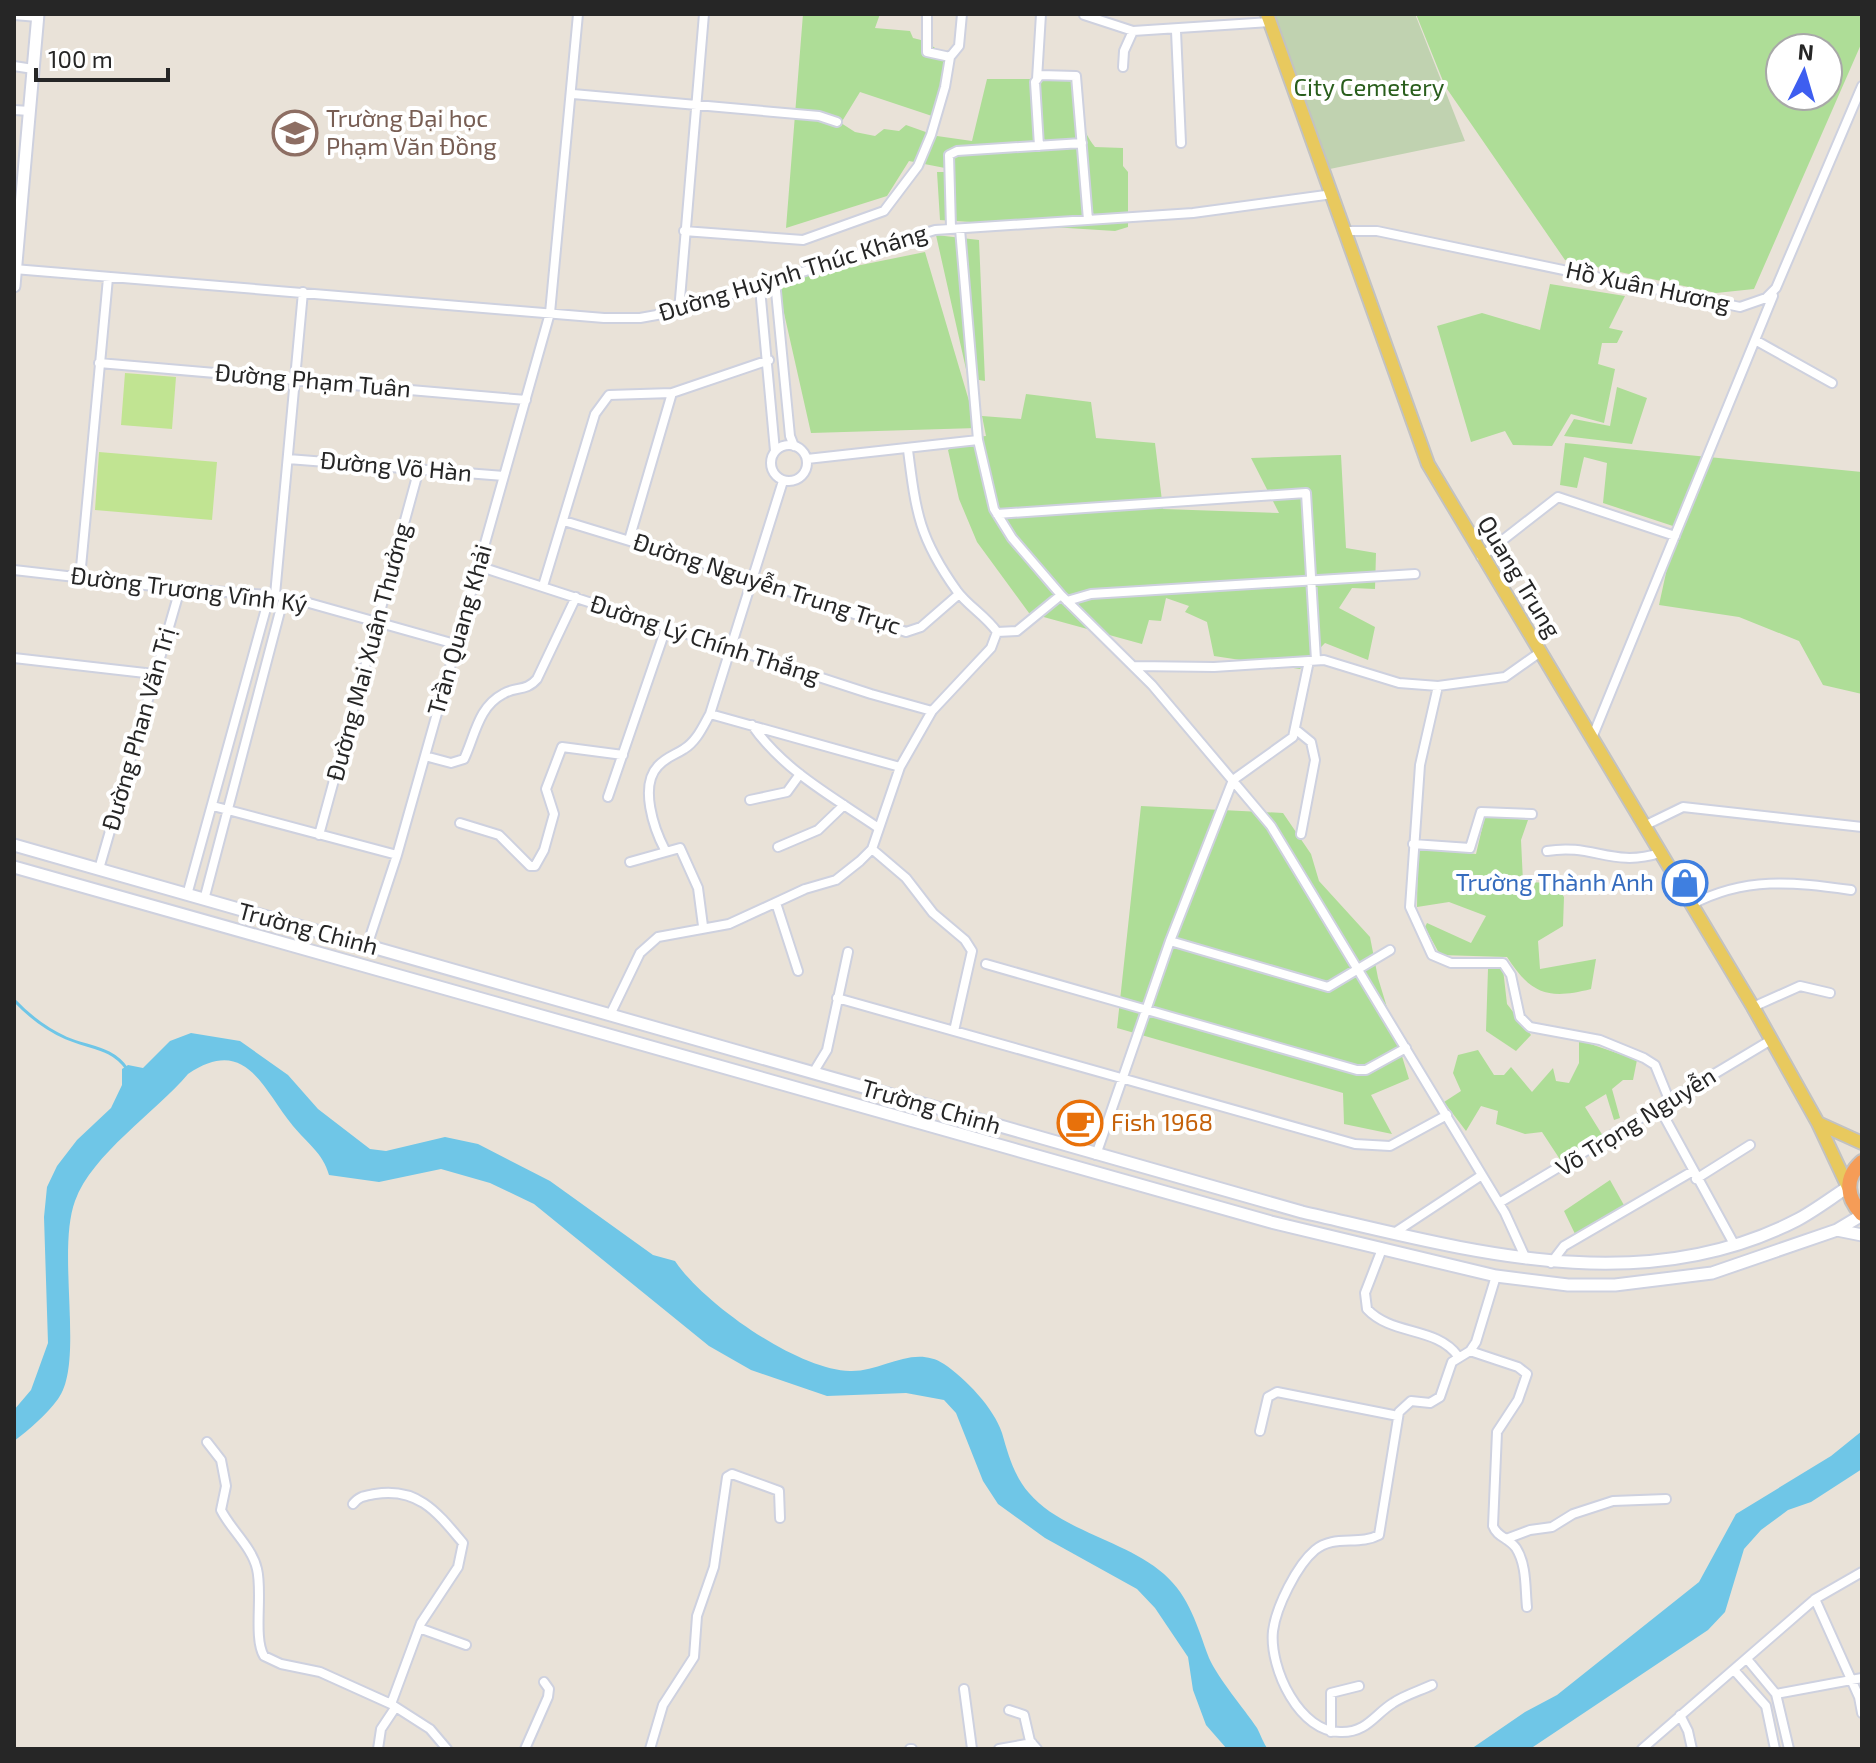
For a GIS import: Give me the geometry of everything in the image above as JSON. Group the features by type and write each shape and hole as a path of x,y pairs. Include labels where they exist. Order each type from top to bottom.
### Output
{"highway":[{"path":"1862,1151 1848,1187 1850,1198 1862,1215"}],"main road":[{"name":"Quang Trung","path":"1269,18 1428,464 1753,1007 1818,1123 1848,1187"},
{"path":"1818,1123 1862,1143"}],"street":[{"name":"Trần Quang Khải","path":"371,947 550,313 573,94 578,14"},
{"path":"679,311 704,14"},
{"path":"927,14 927,52 950,57"},
{"path":"684,231 803,240 884,211 918,166 937,117 950,57 959,46 962,14"},
{"path":"1039,146 1034,90 1041,14"},
{"path":"14,15 38,16 30,111 20,158 14,286"},
{"path":"1084,15 1133,31 1176,31 1269,18"},
{"path":"1123,67 1124,51 1133,31"},
{"path":"1176,31 1181,143"},
{"path":"14,66 33,69"},
{"path":"1037,79 1040,75 1070,75 1079,80 1088,220"},
{"path":"1592,739 1862,86"},
{"path":"573,94 819,116 837,122"},
{"path":"14,110 30,111"},
{"path":"1082,143 957,151 949,155 978,440 997,514 1012,538 1064,598 1134,666 1271,826 1499,1203 1526,1259 1524,1280"},
{"name":"Đường Huỳnh Thúc Kháng","path":"15,269 640,318 679,311 760,288 935,230 1193,213 1333,194"},
{"name":"Hồ Xuân Hương","path":"1346,231 1377,231 1740,307 1766,298 1776,288"},
{"path":"80,578 108,278"},
{"path":"775,281 790,436 794,446 807,459"},
{"path":"760,288 775,451 770,466 783,481"},
{"path":"204,900 276,595 303,292"},
{"path":"1755,340 1832,383"},
{"path":"543,586 595,414 602,400 609,395 672,393 769,360"},
{"name":"Đường Phạm Tuân","path":"99,363 526,400"},
{"path":"629,540 672,393"},
{"path":"807,459 978,440"},
{"path":"775,451 785,445 794,446"},
{"path":"908,450 917,519 930,548 959,594 997,632 1017,631 1064,598 1091,594 1415,574"},
{"name":"Đường Võ Hàn","path":"288,459 504,476"},
{"path":"783,481 798,479 804,474 807,459"},
{"name":"Đường Mai Xuân Thưởng","path":"319,835 419,469"},
{"path":"665,850 650,809 651,776 666,758 686,749 710,714 783,481"},
{"path":"997,514 1301,491 1309,498 1313,578 1312,660 1295,729 1289,743 1233,780 1145,1010 1092,1171"},
{"path":"1481,557 1558,497 1675,536"},
{"name":"Đường Nguyễn Trung Trực","path":"564,521 751,578 906,632 921,627 959,594"},
{"name":"Đường Lý Chính Thắng","path":"478,566 932,711"},
{"name":"Đường Trương Vĩnh Ký","path":"14,570 180,589 276,595 455,644"},
{"name":"Đường Phan Văn Trị","path":"99,869 180,589"},
{"path":"187,895 276,595"},
{"path":"425,756 451,763 464,759 488,705 503,694 530,686 537,679 576,597"},
{"path":"608,797 666,628"},
{"path":"610,1015 648,944 667,934 729,924 805,889 836,880 872,849 900,767 932,711 991,648 997,632"},
{"path":"1134,666 1214,667 1312,660 1399,683 1438,686 1505,677 1539,653"},
{"path":"14,658 154,674"},
{"path":"1438,686 1420,765 1410,912 1432,955 1451,963 1503,963 1510,971 1520,1017 1530,1027 1600,1040 1644,1058 1655,1065 1670,1102"},
{"path":"710,714 900,767"},
{"path":"752,725 765,743 800,774 877,827"},
{"path":"1295,729 1311,742 1315,760 1301,834"},
{"path":"460,823 499,835 530,866 535,866 544,850 554,814 546,789 562,747 623,755"},
{"path":"750,800 787,792 800,774"},
{"path":"778,847 818,830 844,805"},
{"path":"213,806 397,855"},
{"path":"1644,826 1683,807 1862,827"},
{"path":"1413,844 1470,848 1481,812 1532,814"},
{"name":"Trường Chinh","path":"14,845 1302,1212 1550,1264 1665,1260 1734,1244 1796,1221 1848,1187"},
{"path":"1547,851 1572,848 1624,860 1660,853"},
{"path":"872,849 906,878 933,913 965,940 972,951 954,1031"},
{"path":"630,862 665,850 682,851 698,888 703,926"},
{"name":"Trường Chinh","path":"14,867 1271,1222 1496,1276 1615,1285 1712,1273 1837,1230 1862,1215"},
{"path":"1691,905 1737,885 1787,884 1851,890"},
{"path":"776,903 798,971"},
{"path":"1170,941 1328,987 1390,950"},
{"path":"369,966 371,947"},
{"path":"814,1091 815,1073 827,1050 848,952"},
{"path":"986,964 1357,1070 1366,1070 1406,1048"},
{"path":"1753,1007 1800,986 1830,993"},
{"path":"837,998 1371,1146 1396,1144 1447,1115"},
{"name":"Võ Trọng Nguyễn","path":"1499,1203 1771,1040"},
{"path":"1660,1109 1742,1263"},
{"path":"1550,1264 1564,1246 1750,1145"},
{"path":"1394,1233 1482,1175"},
{"path":"1837,1230 1862,1235"},
{"path":"1382,1249 1365,1293 1367,1309 1407,1330 1440,1338 1458,1356"},
{"path":"1470,1351 1496,1276"},
{"path":"1432,1685 1392,1704 1366,1727 1331,1732 1313,1725 1294,1701 1276,1659 1273,1628 1297,1576 1315,1550 1339,1540 1366,1541 1382,1531 1398,1416 1411,1401 1430,1403 1440,1397 1452,1362 1470,1351 1518,1367 1527,1374 1518,1400 1501,1423 1496,1438 1493,1526 1521,1559 1527,1607"},
{"path":"1260,1431 1268,1397 1277,1392 1398,1416"},
{"path":"207,1442 221,1460 226,1486 223,1514 254,1557 261,1596 259,1644 264,1656 281,1664 320,1672 393,1706 430,1729 447,1749"},
{"path":"650,1749 663,1705 694,1657 699,1604 714,1567 727,1477 732,1474 779,1491 780,1518"},
{"path":"353,1504 361,1496 385,1492 419,1497 463,1543 458,1567 419,1628 393,1706 381,1729 378,1749"},
{"path":"1506,1539 1530,1530 1552,1527 1573,1514 1613,1501 1666,1499"},
{"path":"1642,1749 1815,1599 1862,1572"},
{"path":"1815,1599 1852,1681 1862,1713"},
{"path":"419,1628 466,1645"},
{"path":"1747,1659 1776,1694 1789,1749"},
{"path":"1734,1670 1766,1706 1775,1749"},
{"path":"1776,1694 1862,1678"},
{"path":"525,1749 548,1697 549,1689 544,1682"},
{"path":"1331,1732 1331,1693 1359,1686"},
{"path":"964,1689 972,1749"},
{"path":"999,1749 1034,1746 1024,1715 1009,1710"},
{"path":"1680,1715 1692,1749"}],"green space":[{"path":"803,14 880,14 875,28 910,31 913,38 925,41 951,59 935,117 860,92 841,123 855,132 875,136 884,129 899,131 906,125 937,136 972,141 987,79 1076,79 1081,115 1090,140 1095,147 1123,148 1123,166 1128,172 1128,227 1115,231 940,220 937,172 944,172 945,168 909,161 887,196 786,228"},
{"name":"City Cemetery","path":"1271,14 1415,14 1465,141 1325,170"},
{"path":"1416,14 1862,14 1862,42 1844,83 1844,32 1764,32 1764,112 1831,112 1754,289 1716,293 1565,260 1445,86"},
{"path":"936,235 979,240 985,381 968,378"},
{"path":"925,252 977,428 811,433 777,282"},
{"path":"1550,284 1625,296 1609,328 1623,331 1617,343 1602,343 1598,364 1615,369 1604,423 1571,414 1552,446 1513,445 1505,431 1471,442 1437,326 1482,313 1540,330"},
{"path":"125,373 176,377 172,429 121,425"},
{"path":"1617,387 1647,398 1632,444 1564,436 1574,419 1610,426"},
{"path":"1026,394 1091,402 1096,438 1155,443 1163,509 1279,513 1251,458 1341,455 1346,548 1376,553 1375,589 1352,588 1339,608 1375,627 1368,660 1325,643 1300,669 1214,656 1207,622 1185,612 1189,606 1166,598 1161,621 1149,620 1142,644 1029,613 977,542 959,499 948,450 963,438 986,436 982,416 1021,419"},
{"path":"1565,443 1862,472 1862,694 1823,685 1799,641 1739,617 1659,605 1676,527 1603,503 1607,463 1584,457 1577,488 1560,485"},
{"path":"99,452 217,462 212,520 95,510"},
{"path":"1141,806 1283,813 1311,854 1319,881 1370,937 1378,978 1409,1079 1371,1095 1392,1134 1344,1124 1343,1093 1117,1028"},
{"path":"1485,816 1528,820 1521,840 1523,882 1555,883 1564,897 1563,926 1538,941 1540,969 1596,959 1591,989 1563,994 1542,991 1524,979 1507,957 1440,955 1425,927 1427,923 1471,943 1486,916 1449,902 1417,907 1418,848 1476,854"},
{"path":"1488,969 1503,969 1507,1004 1531,1035 1516,1051 1486,1031"},
{"path":"1579,1040 1637,1060 1633,1080 1623,1080 1612,1089 1620,1118 1614,1120 1606,1094 1585,1107 1603,1136 1561,1161 1542,1132 1525,1134 1496,1124 1498,1111 1481,1106 1466,1131 1444,1102 1461,1091 1453,1073 1458,1055 1478,1050 1494,1075 1504,1075 1511,1067 1532,1092 1553,1068 1556,1081 1569,1083 1579,1063"},
{"path":"1610,1180 1625,1207 1576,1236 1564,1211"}],"water":[{"path":"191,1033 240,1041 288,1075 318,1109 370,1149 386,1151 445,1137 478,1144 550,1181 653,1255 675,1261 707,1296 753,1331 804,1359 828,1368 850,1371 921,1357 944,1364 969,1385 993,1414 1019,1479 1042,1506 1075,1526 1131,1552 1173,1583 1192,1613 1213,1666 1257,1728 1268,1749 1227,1749 1206,1725 1193,1690 1188,1657 1155,1608 1137,1589 1045,1538 998,1504 983,1481 956,1413 944,1400 906,1393 827,1396 751,1370 709,1346 534,1204 490,1183 441,1169 379,1182 329,1175 319,1154 251,1071 239,1063 225,1060 208,1063 188,1074 110,1150 83,1184 70,1223 70,1334 66,1382 48,1411 14,1441 14,1410 31,1390 48,1343 44,1217 47,1187 57,1166 77,1140 111,1108 122,1085 122,1069 128,1065 143,1068 170,1041"},
{"path":"1862,1431 1862,1469 1811,1502 1788,1510 1761,1530 1744,1549 1725,1612 1708,1630 1530,1749 1471,1749 1525,1712 1557,1695 1699,1582 1736,1514 1831,1456"}],"waterway":[{"path":"14,1000 52,1031 107,1052 127,1069"}],"place":[{"name":"Trường Đại học Phạm Văn Đồng","path":"295,133"},
{"name":"Trường Thành Anh","path":"1685,883"},
{"name":"Fish 1968","path":"1080,1123"}]}
